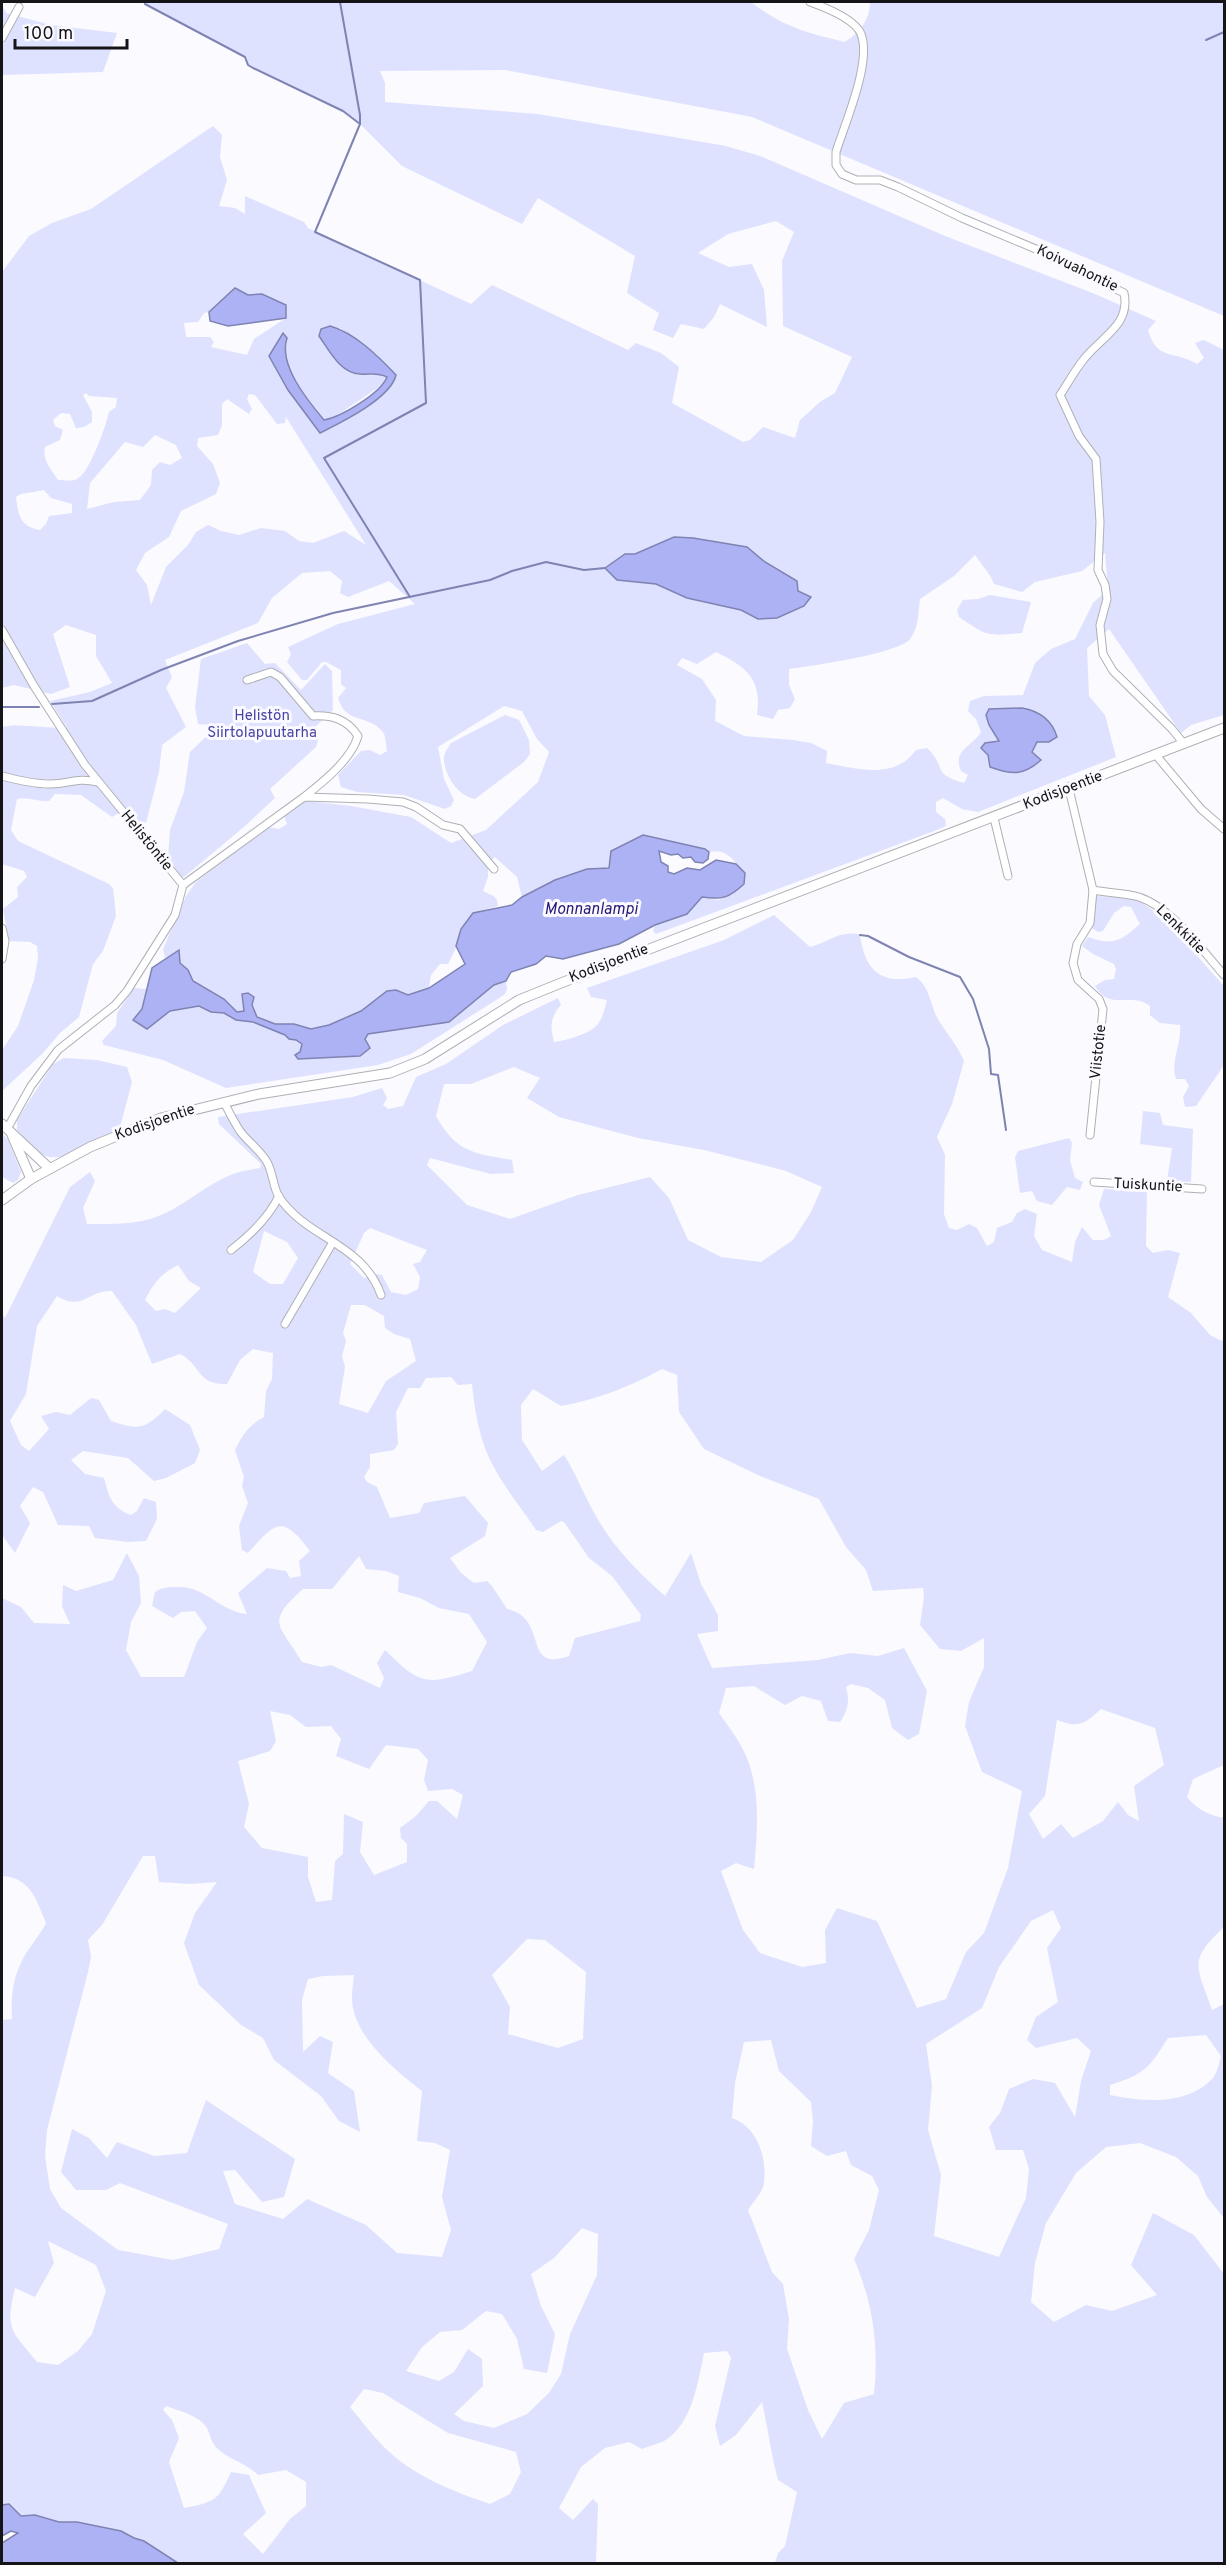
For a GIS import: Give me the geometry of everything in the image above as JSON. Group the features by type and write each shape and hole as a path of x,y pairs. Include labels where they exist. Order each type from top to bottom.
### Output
{"street":[{"name":"Koivuahontie","path":"810,2 842,16 860,32 862,40 863,72 836,152 836,165 842,174 856,180 880,180 898,187 962,218 1038,250 1124,293 1127,306 1121,320 1085,358 1060,395 1079,436 1096,459 1100,522 1098,570 1105,585 1107,599 1100,625 1102,654 1113,671 1172,729 1184,744"},
{"path":"2,38 19,7"},
{"name":"Helistöntie","path":"2,630 34,686 98,782 183,885 175,915 127,991 115,1005 58,1050 31,1086 7,1129"},
{"path":"183,885 323,782 356,744 358,736 351,725 330,715 313,716 280,676 271,672 247,681"},
{"name":"Kodisjoentie","path":"2,1200 49,1168 90,1147 161,1118 224,1102 390,1073 425,1059 493,1015 540,992 1224,728"},
{"path":"1155,754 1201,809 1224,829"},
{"path":"2,776 20,781 50,784 81,778 98,782"},
{"name":"Viistotie","path":"1069,789 1093,890 1090,923 1076,946 1073,963 1078,980 1099,999 1103,1009 1090,1135"},
{"path":"304,797 403,802 416,807 443,825 460,830 494,869"},
{"path":"994,818 1008,876"},
{"name":"Lenkkitie","path":"1093,890 1137,896 1154,903 1224,975"},
{"path":"2,928 5,940 2,959"},
{"path":"224,1102 240,1131 264,1158 271,1170 279,1196 297,1217 369,1270 381,1295"},
{"path":"7,1129 49,1168"},
{"path":"7,1129 31,1179"},
{"name":"Tuiskuntie","path":"1094,1182 1202,1189"},
{"path":"231,1250 274,1207 279,1196"},
{"path":"285,1324 333,1242"}],"green space":[{"path":"141,2 751,2 774,18 796,28 845,42 863,25 870,2 1224,2 1224,316 752,117 505,70 380,71 385,83 385,102 538,114 726,146 760,156 945,236 1095,294 1156,321 1148,330 1156,347 1168,354 1197,364 1204,358 1195,343 1204,340 1224,350 1224,715 1191,725 1181,733 1109,629 1087,648 1089,696 1105,715 1116,757 978,812 962,809 943,798 936,802 936,812 945,819 946,826 656,934 653,931 655,925 687,914 702,897 718,900 733,894 745,873 733,860 721,852 709,852 705,849 660,839 609,868 587,869 555,880 522,897 517,877 495,857 488,863 488,877 483,891 495,898 498,906 473,913 448,964 440,964 431,975 429,988 408,995 396,990 361,1011 329,1025 311,1029 294,1024 275,1024 257,1017 252,1005 254,997 248,993 242,994 244,1012 237,1012 224,999 193,981 188,970 180,963 179,951 165,958 163,949 186,896 196,882 267,827 279,829 287,824 284,816 306,801 351,806 411,817 451,843 486,830 538,782 549,752 537,739 522,711 504,706 438,747 444,779 454,800 451,806 445,809 404,795 357,792 341,787 338,775 361,751 370,750 380,755 387,751 384,734 377,726 346,712 338,698 346,688 341,684 341,670 322,662 307,680 302,680 287,662 291,654 288,647 338,624 415,604 389,581 348,597 340,593 342,581 330,571 302,573 272,598 258,623 165,660 172,677 166,688 186,727 162,745 159,772 146,823 134,820 124,810 112,817 81,795 55,794 49,801 17,799 11,830 18,841 109,884 113,888 116,916 103,951 93,964 79,1017 2,1091 2,1050 18,1026 34,980 38,958 37,946 30,942 9,941 3,909 18,897 17,887 27,877 24,871 2,864 2,727 67,728 50,701 90,692 112,683 96,656 96,635 66,625 53,634 70,687 51,694 14,685 2,688 2,272 29,236 52,223 91,209 213,126 222,135 220,157 227,180 219,206 235,208 245,214 245,196 304,222 308,228 471,304 492,285 628,350 636,343 661,353 679,367 672,403 743,442 750,440 763,427 795,438 800,420 820,402 835,393 852,357 783,326 782,261 794,232 776,221 728,234 698,253 729,267 752,264 764,290 767,327 720,304 714,317 704,329 681,324 673,338 653,330 659,313 627,293 635,256 538,198 522,224 402,166 353,117 253,68 248,65 245,57","holes":["262,294 286,305 286,318 254,339 247,355 211,347 214,342 210,337 186,337 184,323 198,322 204,313 209,312 225,297","340,328 376,354 396,375 357,411 320,432 288,390 269,356 287,338 285,348 291,371 303,393 324,420 333,418 385,383 387,377 352,372 336,358 319,336 322,329","86,393 89,396 117,398 116,407 109,412 101,438 82,475 75,480 58,480 44,452 45,447 60,440 63,430 55,426 53,420 61,413 70,414 76,428 84,427 92,422 92,412 83,395","249,394 255,395 277,424 285,423 286,417 366,545 344,531 313,543 299,541 285,531 261,528 239,535 208,525 196,532 188,545 166,567 151,605 147,585 136,570 145,553 169,537 181,511 216,494 220,483 213,464 197,446 198,438 218,435 222,425 222,404 227,399 249,414 252,409 247,399","155,435 176,445 182,458 170,465 160,462 152,470 151,485 140,500 114,502 87,509 90,483 125,442 143,447","44,490 51,498 72,504 72,513 49,516 46,524 40,530 28,526 21,519 16,497","674,537 747,547 765,562 796,581 798,591 810,597 758,619 741,610 687,598 656,584 617,580 625,554 635,554","1105,553 1108,589 1093,603 1075,639 1051,649 1035,663 1023,695 984,696 970,701 968,711 976,719 981,732 964,749 959,758 961,771 968,775 964,783 943,773 937,760 927,748 916,750 897,766 875,770 826,763 827,751 811,743 744,736 715,721 716,700 702,679 677,665 682,658 697,664 716,652 736,663 744,669 754,683 757,692 757,715 773,719 778,710 790,708 795,699 789,685 789,669 872,654 902,644 910,639 915,630 920,599 954,576 975,555 994,584 1022,592 1035,582 1082,571","986,715 1049,742 1037,742 1032,752 1041,760 990,767 988,755 1000,741"]},
{"path":"2,5 6,13 51,25 117,33 103,72 2,75"},
{"path":"990,595 1031,602 1022,633 988,634 959,617 957,610 963,600"},
{"name":"Helistön Siirtolapuutarha","path":"247,643 265,664 275,663 301,690 325,664 332,671 333,710 314,728 319,737 316,747 270,789 275,798 184,877 180,876 168,857 170,830 184,792 190,752 211,732 210,725 198,724 195,707 201,659"},
{"path":"505,715 519,720 529,740 530,754 524,762 475,799 469,797 458,790 450,779 445,767 445,754 451,743"},
{"path":"1096,896 1128,898 1148,907 1171,927 1224,986 1224,1065 1196,1106 1185,1107 1183,1097 1189,1086 1185,1079 1176,1079 1174,1066 1180,1025 1160,1023 1150,1015 1150,1006 1143,1002 1107,998 1095,986 1105,980 1114,979 1116,969 1114,964 1082,946 1088,937 1104,941 1116,940 1140,924 1131,907 1124,906 1114,913 1103,931 1098,932 1092,928"},
{"path":"774,915 810,947 841,935 860,935 866,957 876,972 893,979 916,977 925,987 937,1018 964,1061 952,1104 937,1137 945,1155 944,1214 949,1228 957,1230 969,1224 977,1228 987,1246 994,1242 997,1228 1012,1222 1017,1213 1025,1209 1037,1214 1034,1236 1042,1250 1072,1262 1075,1242 1082,1227 1093,1240 1104,1240 1111,1236 1099,1205 1104,1189 1147,1192 1146,1246 1153,1253 1168,1250 1180,1253 1168,1297 1191,1313 1210,1335 1222,1341 1224,1337 1224,1765 1193,1779 1187,1797 1204,1811 1224,1818 1224,1927 1204,1948 1198,1965 1212,2010 1224,2004 1224,2218 1207,2197 1198,2176 1176,2157 1140,2143 1106,2147 1076,2173 1046,2223 1035,2263 1031,2302 1054,2322 1086,2305 1112,2311 1157,2295 1131,2265 1153,2213 1194,2235 1224,2274 1224,2563 775,2563 778,2553 785,2546 797,2492 778,2480 762,2402 736,2435 720,2446 715,2426 731,2358 727,2351 704,2353 692,2402 674,2434 664,2441 642,2449 629,2442 605,2448 581,2467 559,2508 573,2520 593,2499 598,2504 596,2563 178,2563 144,2541 121,2531 77,2522 59,2522 35,2515 21,2516 9,2504 2,2505 2,2020 12,2019 13,1991 18,1970 26,1953 46,1923 35,1898 26,1885 2,1876 2,1598 21,1607 34,1623 70,1624 62,1606 63,1585 76,1591 113,1580 127,1553 139,1576 141,1603 131,1622 126,1650 141,1677 184,1677 197,1642 207,1628 195,1611 181,1612 173,1618 152,1606 155,1592 169,1587 188,1588 229,1609 247,1614 238,1593 267,1568 286,1571 290,1578 301,1576 299,1561 310,1551 292,1531 279,1526 266,1534 248,1553 242,1550 239,1526 248,1503 242,1486 244,1477 235,1450 247,1430 264,1417 266,1391 272,1379 273,1353 253,1349 240,1360 227,1384 204,1378 187,1358 180,1354 152,1364 136,1325 112,1291 73,1302 57,1296 37,1326 26,1394 10,1421 21,1445 29,1451 49,1429 41,1416 56,1412 70,1415 91,1398 99,1400 111,1421 128,1426 146,1424 165,1409 190,1425 200,1450 195,1463 166,1478 154,1481 128,1458 83,1451 71,1460 85,1474 104,1478 110,1496 119,1509 131,1515 137,1511 144,1498 156,1502 157,1519 146,1541 128,1542 95,1538 89,1526 58,1525 43,1492 33,1487 20,1506 30,1523 15,1553 2,1535 2,1314 5,1318 70,1187 90,1172 95,1181 83,1208 87,1224 131,1223 148,1220 174,1209 228,1176 260,1168 261,1164 219,1124 218,1117 353,1097 382,1088 387,1098 383,1105 388,1109 403,1106 416,1077 446,1064 503,1025 558,998 561,1005 552,1022 554,1042 578,1036 598,1024 607,1000 591,997 587,988 724,940","holes":["514,1067 540,1078 527,1098 559,1117 638,1138 704,1150 786,1171 822,1187 811,1212 793,1240 761,1262 721,1257 688,1240 669,1198 650,1177 578,1195 510,1219 467,1205 427,1165 430,1158 491,1174 514,1173 512,1160 467,1149 451,1138 436,1116 444,1084 471,1084","370,1228 427,1250 420,1262 413,1264 420,1277 418,1289 406,1295 391,1292 382,1275 376,1274 364,1278 350,1264 364,1233","264,1231 287,1242 298,1258 283,1284 270,1284 253,1272","178,1265 189,1281 201,1288 175,1313 165,1309 156,1311 145,1300 162,1276","351,1305 365,1305 384,1316 385,1328 394,1334 410,1339 416,1361 386,1381 368,1413 339,1404 345,1367 342,1356 346,1341 343,1333","662,1369 677,1375 679,1412 704,1449 760,1476 819,1499 846,1547 866,1570 873,1591 923,1588 920,1625 940,1649 961,1651 984,1638 984,1667 969,1702 965,1726 982,1772 1022,1791 1008,1868 984,1933 966,1952 946,1999 917,2008 877,1921 837,1908 825,1930 826,1963 802,1967 760,1953 743,1930 721,1871 736,1863 754,1869 757,1807 749,1762 738,1740 719,1713 726,1688 754,1686 785,1705 802,1696 821,1701 828,1721 840,1722 848,1705 846,1687 851,1684 868,1688 885,1700 892,1728 908,1740 919,1734 927,1691 904,1648 878,1656 850,1653 818,1660 712,1668 697,1634 718,1631 718,1615 701,1584 691,1553 665,1596 636,1569 610,1538 564,1455 542,1471 522,1440 521,1405 533,1389 561,1406 613,1392","451,1377 458,1385 472,1384 479,1429 490,1461 536,1530 543,1532 561,1521 564,1522 589,1558 612,1576 641,1615 640,1621 575,1638 569,1656 554,1659 545,1657 528,1623 520,1614 507,1609 487,1581 474,1583 461,1573 450,1558 485,1536 488,1523 465,1496 424,1503 419,1513 390,1518 377,1487 367,1482 364,1477 370,1467 370,1454 394,1450 398,1444 396,1412 408,1388 420,1388 426,1378","359,1556 366,1569 386,1571 399,1576 398,1592 420,1598 439,1608 469,1614 487,1642 472,1671 433,1680 415,1676 385,1650 377,1663 384,1678 380,1688 331,1665 321,1667 302,1662 280,1624 283,1610 303,1589 332,1589","1101,1709 1155,1728 1164,1765 1134,1786 1139,1821 1128,1815 1118,1802 1103,1821 1073,1838 1061,1824 1043,1839 1029,1814 1045,1796 1057,1720 1080,1724","270,1711 290,1715 306,1727 331,1726 341,1739 336,1756 369,1769 386,1745 418,1749 428,1760 424,1780 428,1791 452,1789 463,1795 457,1819 437,1801 429,1801 415,1817 400,1828 401,1838 407,1844 407,1862 374,1875 360,1852 363,1822 344,1814 343,1854 335,1861 332,1900 316,1902 308,1877 308,1857 262,1848 244,1827 249,1804 238,1761 270,1751 276,1741","143,1856 155,1856 159,1882 190,1884 217,1882 195,1913 184,1943 199,1985 241,2025 263,2038 274,2060 321,2096 339,2121 360,2132 354,2091 328,2073 333,2042 320,2036 303,2052 302,2000 308,1979 354,1975 352,1999 354,2013 367,2039 388,2062 422,2091 417,2141 435,2143 450,2150 442,2197 451,2230 442,2257 397,2253 366,2225 307,2199 283,2219 235,2204 223,2171 235,2170 262,2202 284,2197 295,2159 206,2100 187,2153 154,2156 117,2142 107,2158 89,2138 72,2129 61,2172 76,2190 106,2190 120,2183 228,2224 219,2249 173,2260 118,2250 61,2208 50,2189 45,2156 47,2130 91,1957 88,1940 102,1925","1053,1910 1061,1928 1047,1948 1058,2002 1036,2017 1027,2040 1036,2048 1077,2038 1091,2051 1081,2081 1075,2117 1055,2083 1033,2079 1009,2089 1000,2113 989,2127 996,2150 1023,2150 1029,2169 1026,2198 999,2257 934,2236 941,2175 928,2130 932,2086 926,2044 982,2008 999,1967 1031,1921","527,1939 545,1940 586,1972 583,2039 558,2048 508,2034 510,2007 492,1975","1206,2035 1221,2056 1213,2078 1203,2087 1178,2098 1151,2100 1110,2095 1110,2085 1139,2073 1156,2056 1168,2038","771,2040 779,2071 811,2102 813,2122 811,2146 827,2156 846,2151 851,2165 872,2176 879,2190 869,2230 854,2259 866,2292 873,2325 876,2358 874,2394 844,2403 822,2439 808,2410 787,2349 789,2319 783,2284 772,2272 748,2210 764,2185 765,2172 762,2153 754,2135 741,2122 732,2118 735,2083 744,2042","582,2228 598,2234 597,2275 570,2334 561,2374 549,2393 527,2414 494,2428 464,2421 454,2414 483,2386 482,2359 468,2349 454,2372 439,2381 406,2371 422,2347 440,2332 462,2330 486,2311 502,2314 517,2339 524,2369 547,2373 555,2334 541,2306 531,2274 554,2258","48,2241 96,2265 106,2291 92,2334 78,2351 58,2365 37,2362 21,2343 12,2329 12,2302 15,2288 35,2297 54,2263","364,2389 383,2393 448,2433 516,2452 521,2472 510,2494 490,2504 447,2488 420,2474 384,2447 350,2407","166,2406 199,2420 207,2428 220,2451 258,2475 286,2470 306,2482 306,2506 290,2519 263,2554 243,2534 266,2513 249,2475 231,2472 223,2489 214,2499 184,2508 169,2462 179,2438 172,2420 163,2410"]},
{"path":"506,981 507,990 504,995 411,1054 378,1065 226,1088 163,1060 104,1045 102,1041 116,1026 117,1013 134,988 146,989 142,1009 170,1011 199,1006 211,1012 224,1013 236,1020 253,1022 285,1035 302,1044 300,1052 295,1055 298,1059 360,1056 368,1034 449,1022 494,985"},
{"path":"64,1058 97,1060 127,1067 132,1082 119,1131 67,1156 45,1156 33,1149 17,1130 17,1120 53,1064"},
{"path":"1143,1111 1160,1113 1163,1125 1193,1129 1191,1182 1167,1181 1172,1148 1140,1144"},
{"path":"2,1133 8,1140 21,1172 18,1180 13,1183 2,1177"},
{"path":"1069,1138 1072,1143 1070,1160 1075,1178 1083,1182 1080,1190 1067,1187 1052,1205 1037,1201 1032,1191 1020,1193 1015,1157 1018,1151"}],"water":[{"path":"235,288 248,295 262,294 286,305 286,318 228,326 210,321 209,312"},
{"path":"330,326 357,340 396,375 392,384 376,401 320,433 288,390 269,356 283,333 287,338 285,348 287,360 296,382 324,420 340,414 369,397 387,377 377,374 353,373 341,365 319,336 321,329"},
{"path":"674,537 747,547 765,562 797,581 798,591 811,597 804,606 777,618 758,619 741,610 687,598 656,584 617,580 605,568 625,554 635,554"},
{"path":"1022,708 1044,717 1052,726 1057,737 1049,742 1037,742 1032,752 1041,760 1029,769 1011,773 990,767 988,755 981,748 985,743 999,741 989,725 986,715 989,709"},
{"name":"Monnanlampi","path":"643,835 705,849 709,852 708,859 703,863 695,862 691,857 683,858 678,854 671,855 659,851 661,862 668,866 668,872 674,874 687,868 700,870 716,860 736,864 745,873 744,884 725,897 702,897 687,914 655,925 619,944 563,959 546,956 536,964 511,972 506,981 494,985 449,1022 368,1034 365,1039 370,1048 360,1056 298,1059 295,1055 300,1052 302,1044 296,1040 253,1022 236,1020 224,1013 211,1012 199,1006 170,1011 147,1029 133,1020 142,1009 152,968 179,950 180,963 188,970 193,981 224,999 237,1012 244,1011 242,994 248,993 254,997 252,1005 257,1017 275,1024 294,1024 311,1029 329,1025 361,1011 387,991 396,990 408,995 429,988 465,964 456,946 461,929 473,913 512,905 522,897 555,880 587,869 609,868 611,851"},
{"path":"9,2504 21,2516 35,2515 59,2522 77,2522 121,2531 144,2541 178,2563 2,2563 2,2543 18,2533 11,2531 2,2536 2,2505"}],"waterway":[{"path":"340,2 360,124 315,232 420,280 426,403 324,458 410,597"},
{"path":"145,4 245,57 248,65 253,68 343,111 360,124"},
{"path":"1206,40 1224,32"},
{"path":"52,704 92,701 161,670 238,641 333,613 490,580 512,571 546,562 584,570 605,568"},
{"path":"2,707 39,707"},
{"path":"860,935 868,936 909,957 960,977 973,999 989,1049 991,1074 998,1075 1006,1130"}]}
